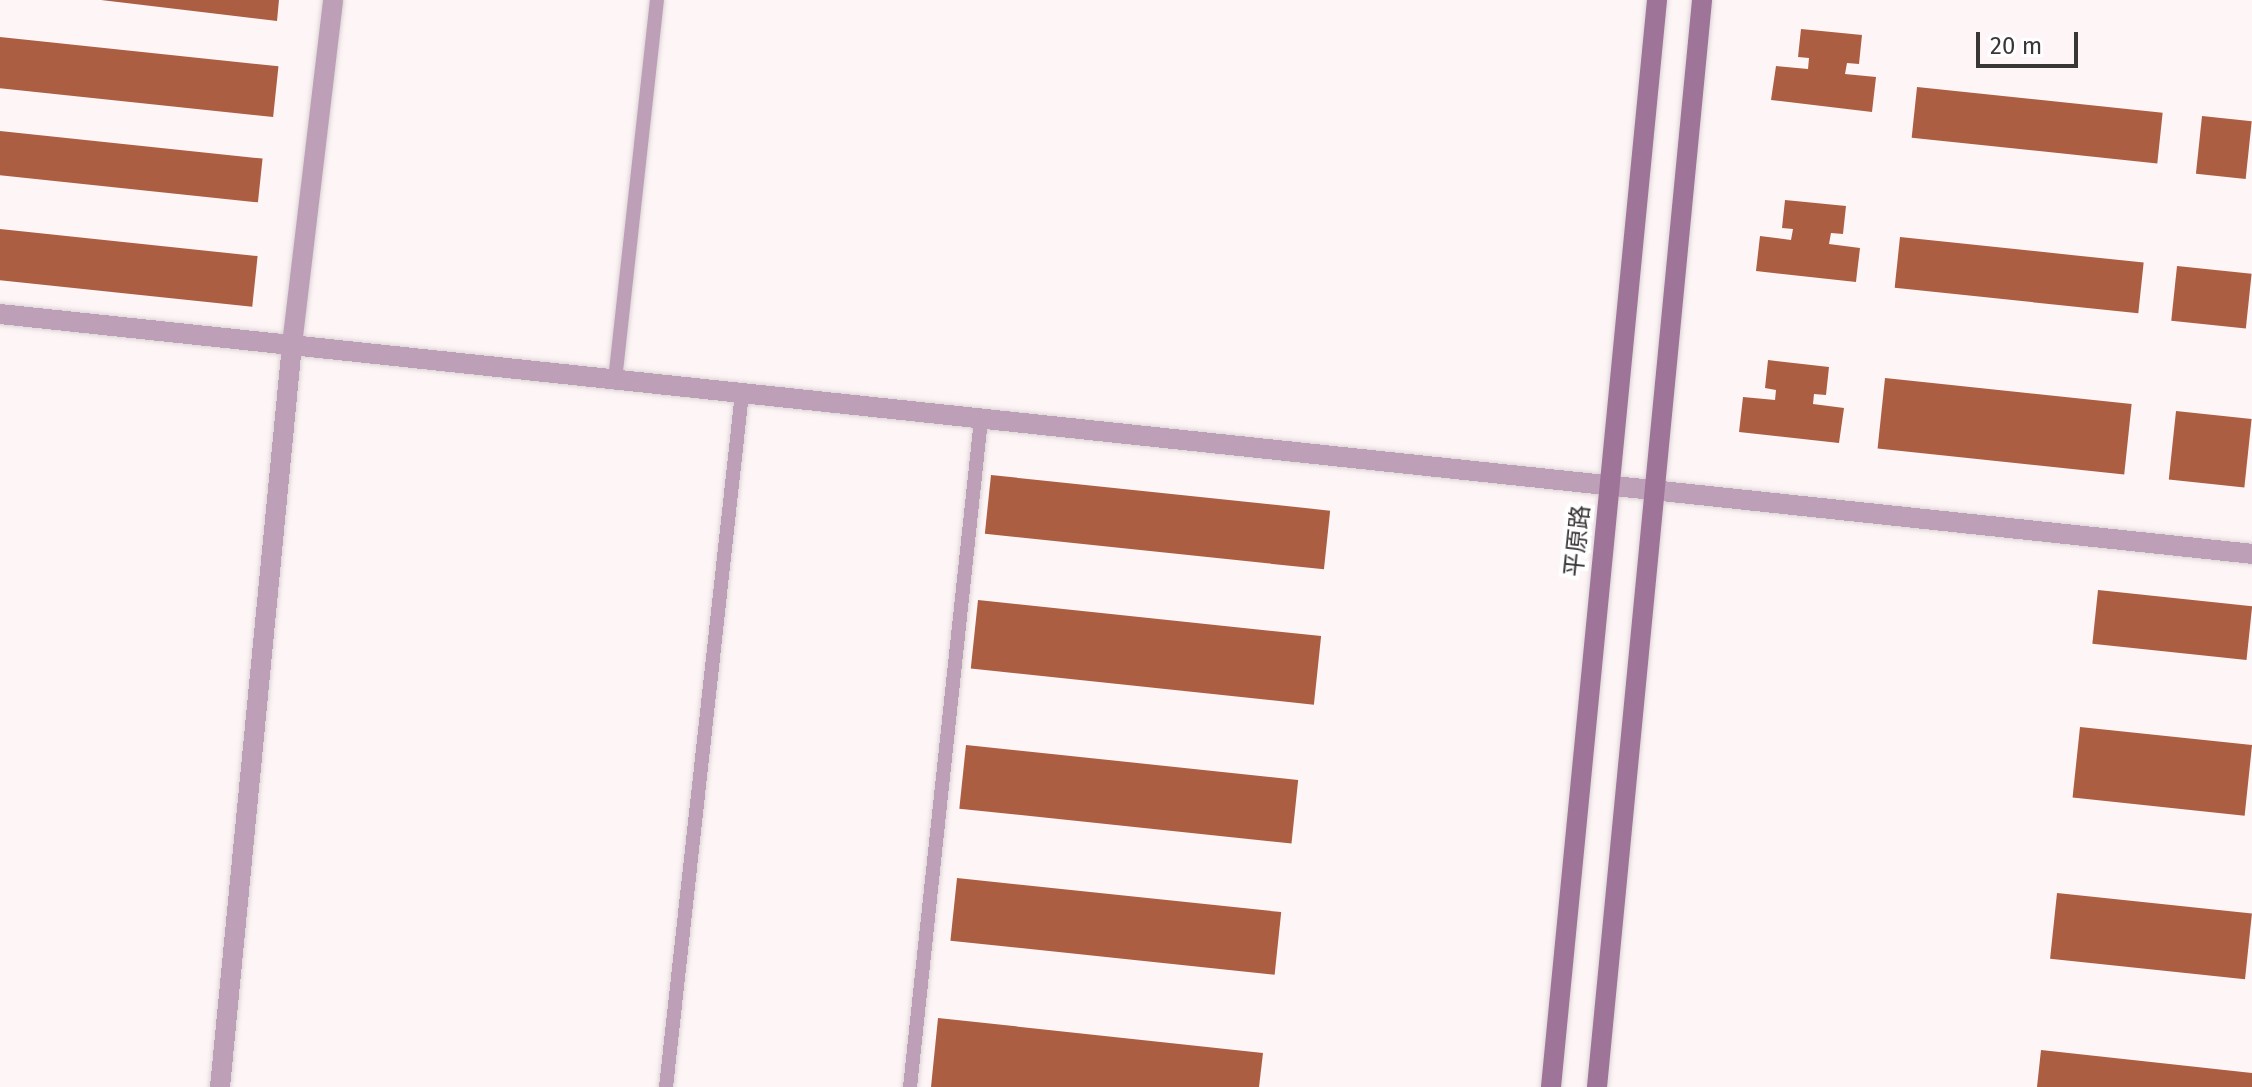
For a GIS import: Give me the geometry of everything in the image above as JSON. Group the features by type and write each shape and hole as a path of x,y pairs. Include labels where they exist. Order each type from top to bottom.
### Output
{"main road":[{"name":"平原路","path":"1551,1087 1657,0"},
{"path":"1597,1087 1702,0"}],"street":[{"path":"220,1087 292,345 333,0"},
{"path":"0,314 2252,554"}],"lane":[{"path":"615,380 657,0"},
{"path":"666,1087 742,393"},
{"path":"910,1087 981,419"}],"building":[{"path":"101,0 279,0 277,21"},
{"path":"1801,29 1862,35 1859,64 1847,63 1845,74 1876,77 1872,112 1771,100 1776,66 1808,69 1809,58 1798,57"},
{"path":"0,37 278,66 273,117 0,88"},
{"path":"1917,87 2163,113 2157,164 1912,138"},
{"path":"2202,116 2252,121 2246,179 2196,174"},
{"path":"0,131 263,159 258,202 0,175"},
{"path":"1785,200 1846,206 1843,234 1831,233 1829,244 1860,248 1856,282 1756,271 1760,236 1791,240 1793,229 1782,228"},
{"path":"0,229 258,256 252,307 0,280"},
{"path":"1900,237 2144,263 2138,313 1895,288"},
{"path":"2177,266 2252,274 2246,329 2171,321"},
{"path":"1768,360 1829,367 1826,395 1814,394 1813,404 1844,408 1839,443 1739,432 1743,397 1775,400 1776,390 1765,388"},
{"path":"1885,378 2132,404 2124,475 1878,449"},
{"path":"2176,411 2252,419 2244,488 2169,480"},
{"path":"991,475 1330,511 1324,569 985,534"},
{"path":"2098,590 2252,606 2247,660 2092,644"},
{"path":"978,600 1321,636 1314,705 971,669"},
{"path":"2080,727 2252,745 2245,816 2073,798"},
{"path":"966,745 1298,780 1291,844 959,809"},
{"path":"957,878 1281,912 1275,975 950,941"},
{"path":"2057,893 2252,913 2245,979 2050,959"},
{"path":"938,1018 1263,1053 1259,1087 931,1087"},
{"path":"2041,1050 2252,1073 2252,1087 2037,1087"}]}
